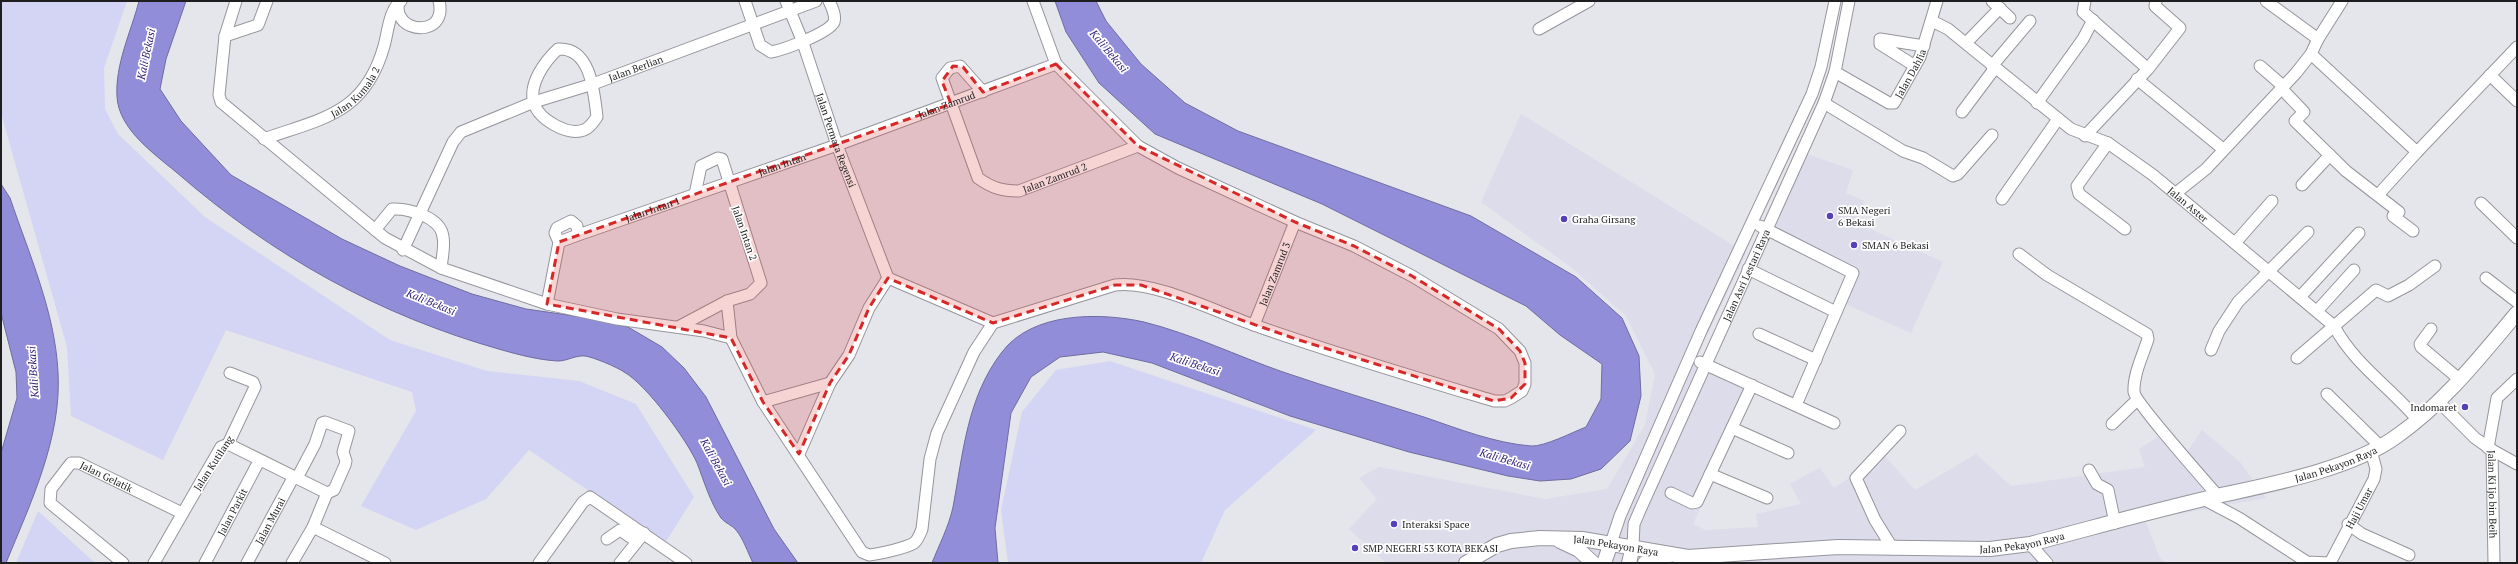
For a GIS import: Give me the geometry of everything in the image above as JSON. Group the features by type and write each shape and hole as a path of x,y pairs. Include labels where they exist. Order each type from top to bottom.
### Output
{"main road":[{"name":"Jalan Pekayon Raya","path":"1466,563 1483,551 1511,541 1557,539 1582,539 1633,546 1672,554 1689,560 1838,547 1893,549 1990,549 2030,544 2297,477 2342,464 2376,449 2398,436 2439,402 2517,313"},
{"path":"1557,539 1579,550 1592,563"},
{"path":"1604,563 1611,543"},
{"path":"1629,563 1633,546"},
{"path":"1645,563 1672,554"}],"street":[{"path":"236,1 225,36 219,95 221,102 374,230 403,250 441,268 547,304 617,319 678,327 731,338"},
{"path":"225,36 258,25 267,1"},
{"path":"399,2 400,17 405,22 427,28 432,27 440,16 439,1"},
{"path":"745,1 752,25 760,44 771,52 822,34 834,22 835,16 829,1"},
{"name":"Jalan Berlian","path":"420,212 456,136 461,132 534,102 592,84 752,25 787,6 816,1"},
{"path":"678,327 727,301 731,338 763,402 799,454 864,554 871,555 915,542 922,529 930,459 937,433 974,352 993,323 1115,285 1129,283 1153,288 1254,325 1494,400 1505,401 1522,391 1525,384 1525,363 1520,351 1499,329 1412,276 1354,246 1295,222 1178,168 1138,146 1056,64 1033,1"},
{"path":"1539,29 1589,1"},
{"name":"Jalan Asri Lestari Raya","path":"1611,543 1701,331 1812,94 1830,27 1835,1"},
{"name":"Jalan Asri Lestari Raya","path":"1633,546 1634,524 1640,510 1824,103 1835,72 1849,1"},
{"name":"Jalan Dahlia","path":"1835,72 1892,104 1915,66 1924,46 1937,1"},
{"path":"2085,1 2083,12 2148,69"},
{"path":"2085,136 2148,69 2180,28 2155,6 2156,1"},
{"path":"2266,1 2318,39"},
{"path":"2176,193 2186,187 2283,87 2311,54 2318,39 2342,1"},
{"name":"Jalan Kumala 2","path":"264,139 339,112 357,97 370,80 383,49 391,15 399,2"},
{"path":"1966,43 1996,5 2010,18"},
{"name":"Jalan Permata Regensi","path":"787,6 802,40 837,145 888,278"},
{"path":"2037,103 2083,38 2093,20"},
{"path":"1962,112 1994,67 2030,21"},
{"name":"Jalan Aster","path":"1932,22 1948,29 2037,103 2071,129 2085,136 2108,143 2176,193 2334,326 2344,345 2360,364 2399,398 2417,419"},
{"path":"1830,27 1844,30"},
{"path":"1915,66 1880,44 1880,39 1924,46"},
{"path":"2378,196 2417,152 2517,47"},
{"path":"558,49 567,49 576,53 583,62 592,84 597,117 591,126 584,130 572,131 552,123 541,116 534,102 535,86 545,61 558,49"},
{"path":"2311,54 2417,152"},
{"name":"Jalan Zamrud","path":"837,145 1056,64"},
{"name":"Jalan Zamrud 2","path":"983,92 963,67 953,66 944,75 942,81 978,178 989,186 1002,191 1019,191 1138,146"},
{"path":"2260,66 2283,87 2304,112 2295,121 2346,171 2399,212 2393,216 2412,231"},
{"path":"2490,74 2517,101"},
{"path":"2137,79 2223,149"},
{"path":"1824,103 1902,151 1922,158 1953,176 1958,174 1992,135"},
{"path":"2002,199 2058,119"},
{"path":"2108,143 2077,186 2079,194 2125,228"},
{"name":"Jalan Intan","path":"728,183 837,145"},
{"path":"2302,185 2330,155"},
{"name":"Jalan Intan 2","path":"695,194 700,167 718,158 722,160 728,183 761,283 750,294 727,301"},
{"path":"1779,167 1792,174"},
{"name":"Jalan Intan 1","path":"559,242 728,183"},
{"path":"2235,243 2272,200"},
{"path":"2481,203 2517,238"},
{"path":"374,230 392,209 420,212 440,228 443,236 441,268"},
{"path":"403,250 420,212"},
{"path":"547,304 559,242 555,236 555,230 567,222 574,221 578,235"},
{"name":"Jalan Zamrud 3","path":"1254,325 1295,222"},
{"path":"1752,222 1852,271 1852,276 1796,405"},
{"path":"2211,350 2230,312 2308,232"},
{"path":"2300,297 2359,233"},
{"path":"2019,254 2047,275 2147,334 2134,385 2137,400 2212,498 2239,518 2307,562 2330,563"},
{"path":"2297,358 2376,290 2388,296 2409,285 2435,266"},
{"path":"1748,270 1836,312"},
{"path":"2317,311 2354,270"},
{"path":"799,454 830,383 849,355 869,308 888,278 993,323"},
{"path":"2486,278 2517,302"},
{"path":"2430,329 2420,344 2421,347 2460,379"},
{"path":"1759,334 1816,360"},
{"path":"1691,357 1834,423"},
{"name":"Jalan Kutilang","path":"154,563 221,447 228,444 255,387 253,382 230,373"},
{"path":"2517,379 2498,398 2490,449 2517,464"},
{"path":"763,402 830,383"},
{"path":"1670,493 1696,503 1752,385"},
{"path":"2327,394 2376,449"},
{"path":"2112,424 2137,400"},
{"name":"Jalan Ki Ijo bin Beih","path":"2439,402 2490,449 2494,563"},
{"name":"Jalan Murai","path":"247,563 295,478 322,423 325,422 349,431 343,452 346,461 345,465 334,490 327,493"},
{"path":"1732,428 1788,453"},
{"path":"1893,549 1875,520 1856,478 1900,431"},
{"path":"228,444 327,493 313,526 292,563"},
{"path":"1652,446 1667,453"},
{"name":"Haji Umar","path":"2330,563 2348,524 2374,479 2376,469 2376,449"},
{"name":"Jalan Parkit","path":"205,563 260,461"},
{"name":"Jalan Gelatik","path":"123,563 50,503 51,490 71,463 79,463 182,513"},
{"path":"2089,470 2097,484 2108,490 2115,523"},
{"path":"1710,474 1767,498"},
{"path":"539,563 587,498 595,499 623,525 636,541"},
{"path":"1626,505 1630,512 1640,510"},
{"path":"2348,524 2362,534 2409,554"},
{"path":"623,525 644,533 686,563"},
{"path":"606,539 623,525"},
{"path":"313,526 385,563"},
{"path":"620,563 636,541 644,533"},
{"path":"2030,544 2047,563"}],"highlighted area":[{"path":"1056,64 1138,146 1295,222 1354,246 1412,276 1499,329 1520,351 1525,363 1525,384 1511,398 1494,401 1296,339 1141,285 1115,285 993,323 888,278 869,308 849,355 830,383 799,454 763,402 731,338 547,304 559,242 951,104 942,81 953,66 963,67 983,92"}],"shaded area":[{"path":"1,1 127,1 104,68 105,109 118,134 205,217 390,340 487,371 579,381 636,404 694,497 665,543 529,450 486,499 416,530 361,506 416,411 412,392 226,330 163,460 71,416 67,347 1,113"},
{"path":"1521,114 1746,253 1697,357 1756,385 1693,524 1705,530 1758,527 1756,514 1801,504 1790,484 1820,468 1834,488 1884,455 1915,490 1976,454 2011,486 2145,467 2139,449 2161,435 2185,455 2202,430 2240,462 2266,498 2145,520 2160,558 2166,563 1386,563 1349,529 1377,499 1359,478 1379,467 1545,499 1607,489 1645,425 1655,374 1626,316 1572,268 1481,202"},
{"name":"SMAN 6 Bekasi","path":"1804,153 1853,170 1846,193 1864,201 1857,223 1943,262 1911,333 1843,303 1856,272 1770,228"},
{"path":"1110,361 1316,430 1225,510 1201,563 1008,563 1001,510 1022,412 1056,370"},
{"path":"38,511 95,563 16,563"}],"water":[{"name":"Kali Bekasi","path":"139,1 186,1 166,59 160,89 181,121 231,175 342,239 400,266 472,294 526,309 582,317 628,327 662,347 684,368 706,397 774,529 798,563 753,563 739,533 723,520 717,512 697,463 675,427 643,388 633,378 624,372 605,362 585,356 578,356 558,361 502,350 456,336 412,319 370,300 289,256 250,230 157,157 130,130 119,109 117,97 118,72"},
{"name":"Kali Bekasi","path":"1055,1 1096,1 1106,21 1141,64 1185,103 1238,131 1471,216 1576,277 1622,318 1639,356 1641,396 1630,441 1601,469 1571,479 1540,481 1508,476 1409,452 1290,416 1152,363 1103,352 1060,357 1031,377 1011,413 995,528 998,563 932,563 953,507 968,426 981,388 990,369 1002,352 1015,339 1031,329 1048,322 1067,318 1107,317 1144,322 1180,333 1301,378 1477,435 1504,442 1531,446 1537,446 1558,439 1586,427 1601,399 1602,364 1560,335 1526,306 1322,204 1155,134 1099,83 1066,32"},
{"name":"Kali Bekasi","path":"1,184 10,198 47,305 56,350 58,372 58,397 50,446 34,494 6,563 1,563 1,453 17,398 16,372 1,313"}],"place":[{"name":"SMA Negeri 6 Bekasi","path":"1830,216"},
{"name":"Graha Girsang","path":"1564,219"},
{"name":"SMAN 6 Bekasi","path":"1854,245"},
{"name":"Indomaret","path":"2465,407"},
{"name":"Interaksi Space","path":"1394,524"},
{"name":"SMP NEGERI 53 KOTA BEKASI","path":"1355,548"}]}
